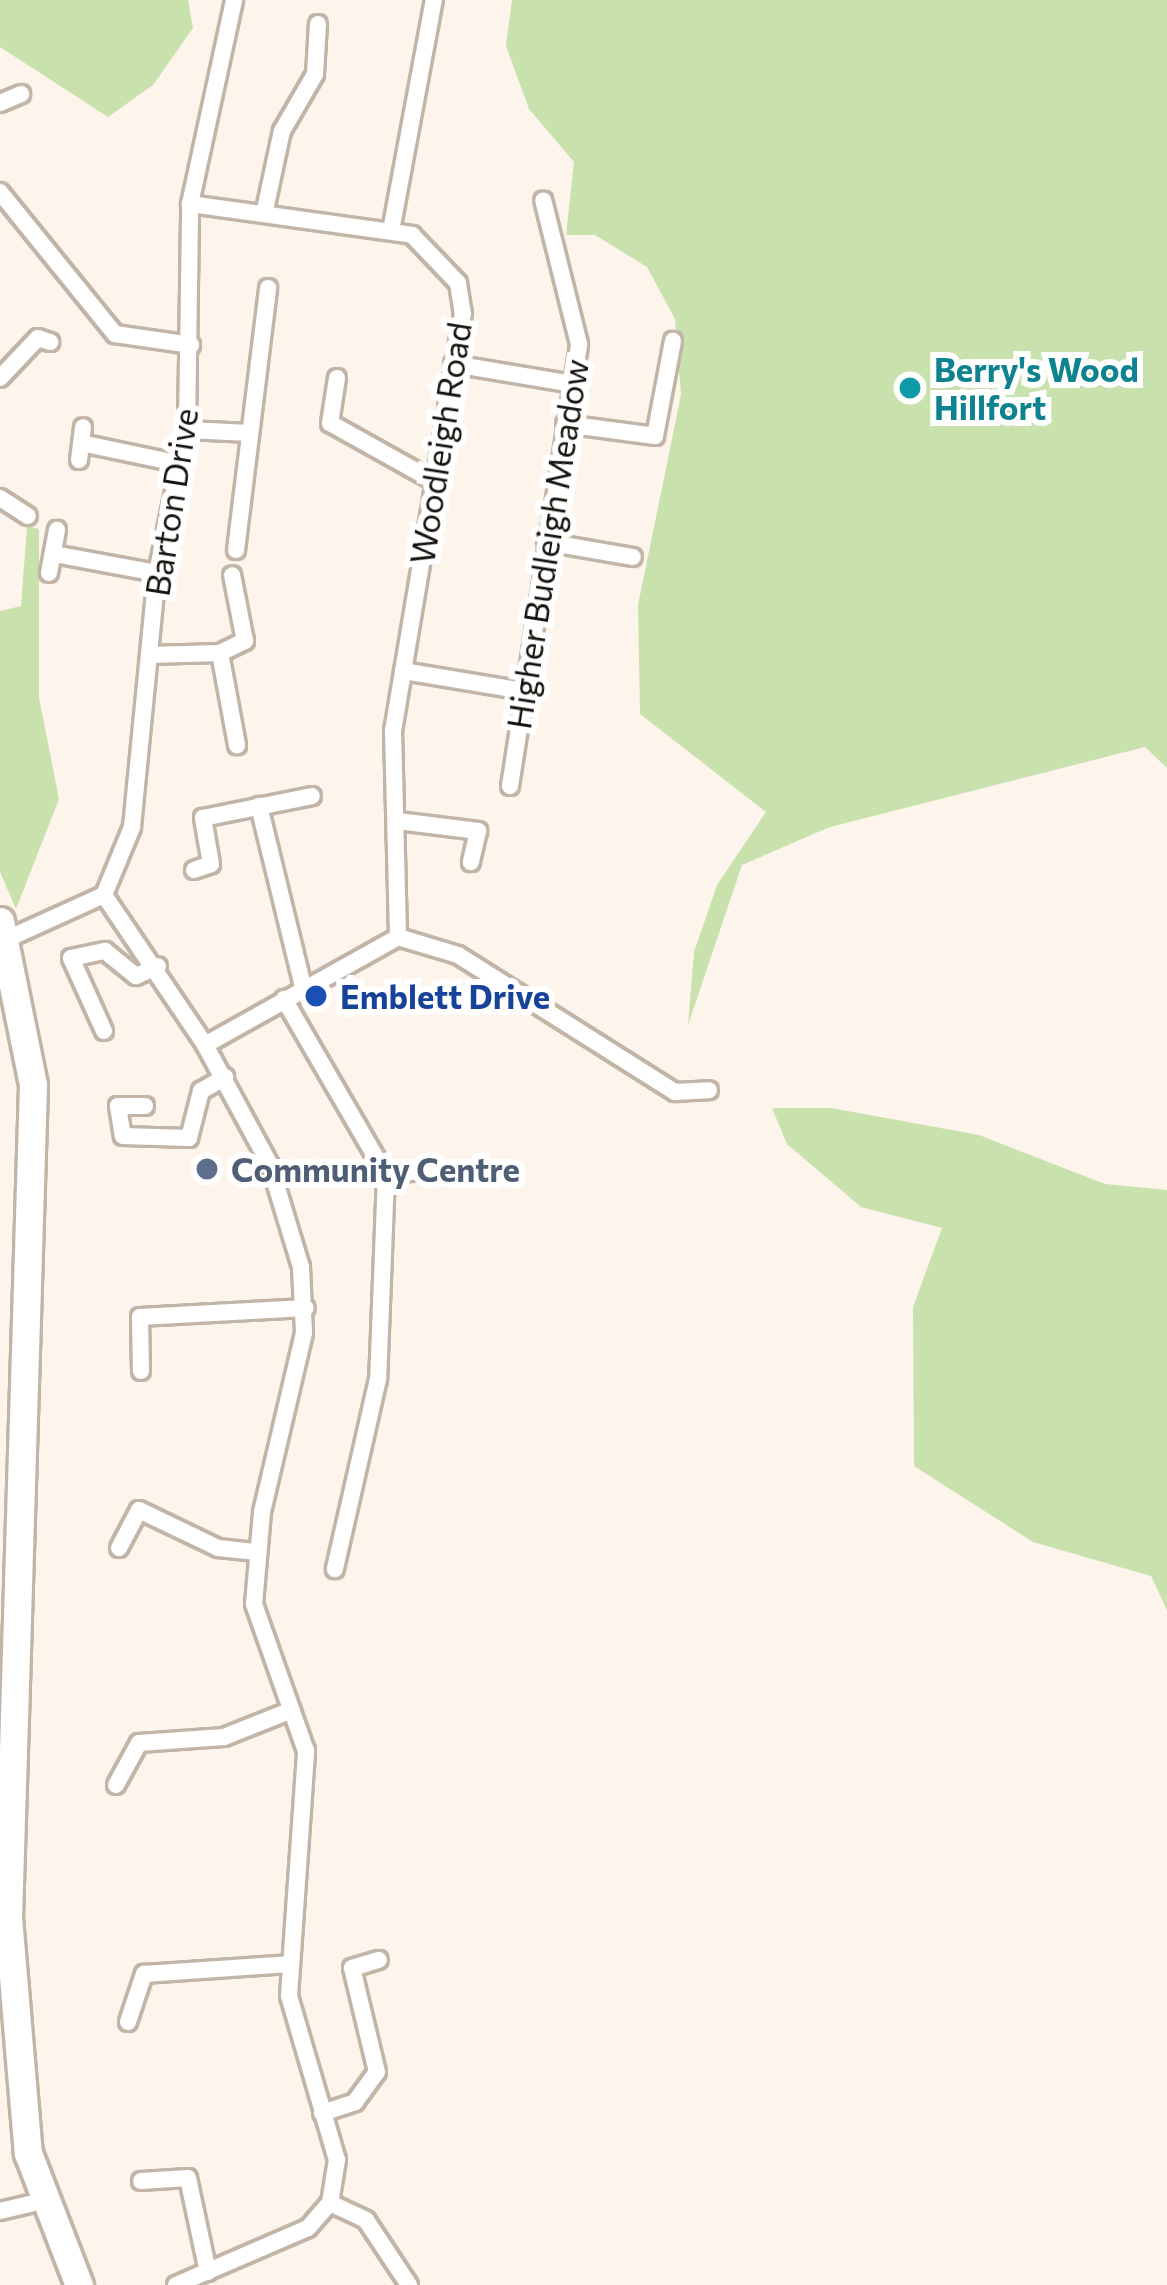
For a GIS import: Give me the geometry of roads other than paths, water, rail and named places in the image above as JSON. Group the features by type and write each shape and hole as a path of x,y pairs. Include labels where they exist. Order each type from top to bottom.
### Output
{"main road":[{"path":"3,930 33,1085 3,1860 19,2102 42,2200 79,2285"}],"street":[{"name":"Barton Drive","path":"104,895 132,826 157,573 187,430 190,204 234,0"},
{"path":"391,231 434,0"},
{"path":"265,210 282,131 315,74 318,24"},
{"path":"0,104 21,94"},
{"path":"0,192 115,334 191,345"},
{"name":"Higher Budleigh Meadow","path":"510,786 507,747 524,691 578,326 543,200"},
{"name":"Woodleigh Road","path":"190,204 265,210 391,231 428,244 458,283 453,364 392,730 398,937"},
{"path":"148,655 220,653 247,632 233,566 268,288"},
{"path":"0,378 38,338 50,342"},
{"path":"565,424 655,436 673,341"},
{"path":"453,364 573,384"},
{"path":"337,378 330,423 432,480"},
{"path":"187,430 250,433"},
{"path":"81,443 181,464"},
{"path":"0,498 28,516"},
{"path":"49,573 57,530"},
{"path":"547,542 633,556"},
{"path":"54,554 157,573"},
{"path":"220,653 237,745"},
{"path":"403,671 524,691"},
{"path":"194,870 211,864 203,818 312,796"},
{"path":"259,806 302,987"},
{"path":"398,821 483,825 471,862"},
{"path":"3,930 104,895 158,966 225,1077 284,1198 306,1308 255,1552 260,1640 292,1710 310,1786 289,1964 301,2059 337,2160 330,2203 294,2236 176,2285"},
{"path":"205,1045 398,937 458,955 675,1092 709,1090"},
{"path":"104,1031 71,958 105,951 136,976 158,966"},
{"path":"284,999 386,1175 378,1379 334,1569"},
{"path":"145,1106 118,1106 123,1136 189,1138 201,1091 225,1077"},
{"path":"386,1175 411,1172"},
{"path":"141,1371 140,1317 306,1308"},
{"path":"119,1548 139,1510 207,1544 255,1552"},
{"path":"116,1785 139,1743 224,1737 292,1710"},
{"path":"322,2113 356,2102 377,2072 352,1968 379,1960"},
{"path":"128,2022 144,1974 289,1964"},
{"path":"141,2181 188,2178 208,2272"},
{"path":"0,2212 42,2200"},
{"path":"330,2203 366,2219 409,2285"}],"place":[{"name":"Berry's Wood Hillfort","path":"910,388"},
{"name":"Emblett Drive","path":"316,996"},
{"name":"Community Centre","path":"207,1169"}]}
